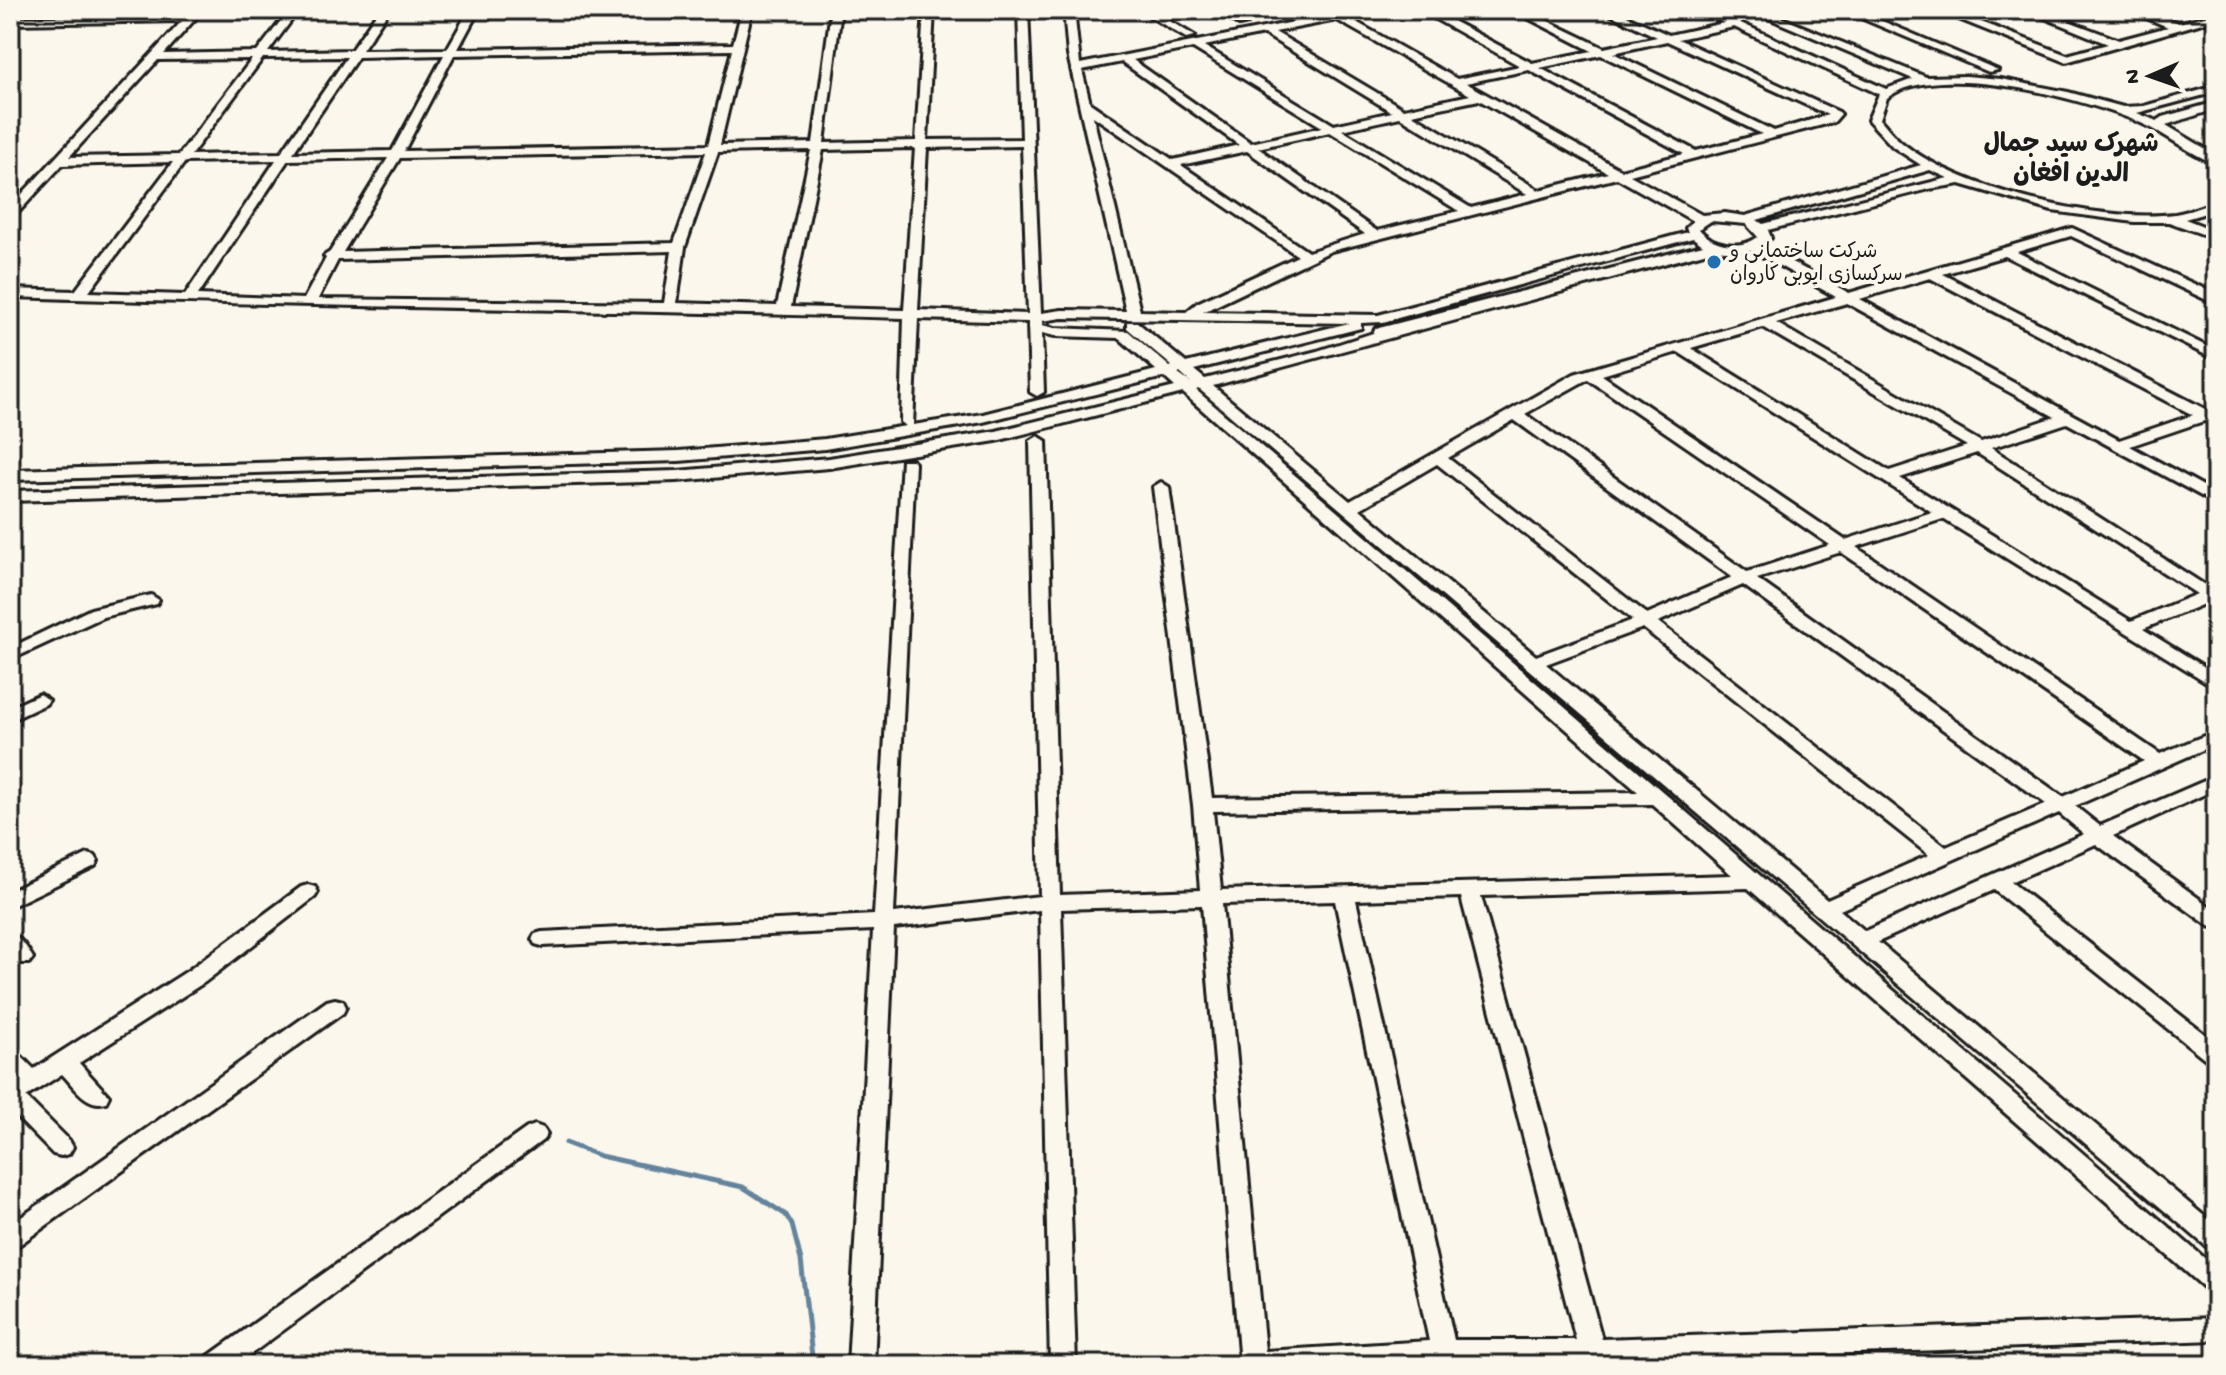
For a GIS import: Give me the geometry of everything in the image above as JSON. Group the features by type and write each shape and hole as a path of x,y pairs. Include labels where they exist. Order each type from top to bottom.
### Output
{"street":[{"path":"80,294 294,10"},
{"path":"190,297 384,10"},
{"path":"309,303 331,256 399,151 448,53 474,10"},
{"path":"670,307 679,247 714,145 747,10"},
{"path":"783,311 818,142 836,10"},
{"path":"908,422 909,315 923,141 929,10"},
{"path":"1023,10 1037,392"},
{"path":"1069,10 1075,62 1133,320 1184,378 1657,798 2216,1283"},
{"path":"1144,10 1329,129 1468,211"},
{"path":"1222,10 1243,23"},
{"path":"1075,62 1124,59 1243,23 1313,10"},
{"path":"1327,10 1620,173 1698,227 1718,245"},
{"path":"1075,62 1373,10"},
{"path":"1424,10 1693,154"},
{"path":"1517,10 1773,135"},
{"path":"1189,316 1202,306 1326,248 1830,120 1835,114 1606,10"},
{"path":"1704,10 1887,93"},
{"path":"1754,10 1927,81"},
{"path":"1847,10 1993,70"},
{"path":"1941,10 2066,59 2216,16"},
{"path":"2030,10 2119,44"},
{"path":"2132,10 2179,27"},
{"path":"10,21 194,14"},
{"path":"10,214 194,14"},
{"path":"1457,82 1735,24"},
{"path":"1266,31 1536,194"},
{"path":"156,57 737,47"},
{"path":"1124,59 1374,235"},
{"path":"2216,160 2158,126 2119,110 2017,84 1927,81 1887,93 1876,107 1874,120 1884,135 1962,180 2054,209 2088,215 2171,218 2216,206"},
{"path":"2119,110 2145,109 2216,89"},
{"path":"1170,164 1480,96"},
{"path":"1085,105 1307,257"},
{"path":"2158,126 2167,119 2216,105"},
{"path":"64,157 1030,138"},
{"path":"1743,220 1911,174 1932,165"},
{"path":"10,496 677,476 843,461 996,436 1335,330 1698,227 1720,217 1743,220 1761,228 1929,185 1962,180"},
{"path":"2171,218 2216,235"},
{"path":"1753,246 1765,238 1761,228"},
{"path":"1349,508 1579,377 2072,232 2216,299"},
{"path":"10,475 679,456 825,444 983,418 1322,354 1389,332 1718,245 1753,246 2216,499"},
{"path":"331,256 679,247"},
{"path":"2007,252 2216,356"},
{"path":"1933,274 2212,416"},
{"path":"10,293 309,303 670,307 1060,323 1189,316 1378,319"},
{"path":"1133,320 1389,332"},
{"path":"1034,322 1055,332 1123,334 1184,378 1349,508 2216,1240"},
{"path":"1766,323 1979,447 2212,594"},
{"path":"1681,348 2216,682"},
{"path":"1591,374 2158,762"},
{"path":"1515,414 2061,805 2216,921"},
{"path":"2118,445 2212,416"},
{"path":"1887,477 2068,418"},
{"path":"1038,441 1063,1365"},
{"path":"1438,458 1944,856"},
{"path":"861,1365 907,463"},
{"path":"1161,487 1203,805 1253,1364 1446,1358 1594,1358 2216,1329"},
{"path":"1533,663 1646,621 1745,578 1945,513"},
{"path":"2129,628 2212,594"},
{"path":"11,654 97,613 151,600"},
{"path":"10,715 40,700"},
{"path":"1824,909 2216,737"},
{"path":"1862,941 2213,787"},
{"path":"1203,805 1657,798"},
{"path":"10,900 88,861"},
{"path":"542,939 882,922 1051,902 1753,881"},
{"path":"1996,881 2216,1055"},
{"path":"1469,889 1594,1358"},
{"path":"61,1147 10,1096 197,976 308,892"},
{"path":"1344,893 1446,1358"},
{"path":"10,1238 335,1007"},
{"path":"10,1059 32,1081"},
{"path":"64,1061 98,1096"},
{"path":"216,1365 535,1134"}],"waterway":[{"path":"566,1143 600,1156 743,1187 786,1215 792,1225 801,1260 813,1365"}],"place":[{"name":"شرکت ساختمانی و سرکسازی ایوبی کاروان","path":"1714,262"}],"district":[{"name":"شهرک سید جمال الدین افغان","path":"2071,157"}]}
